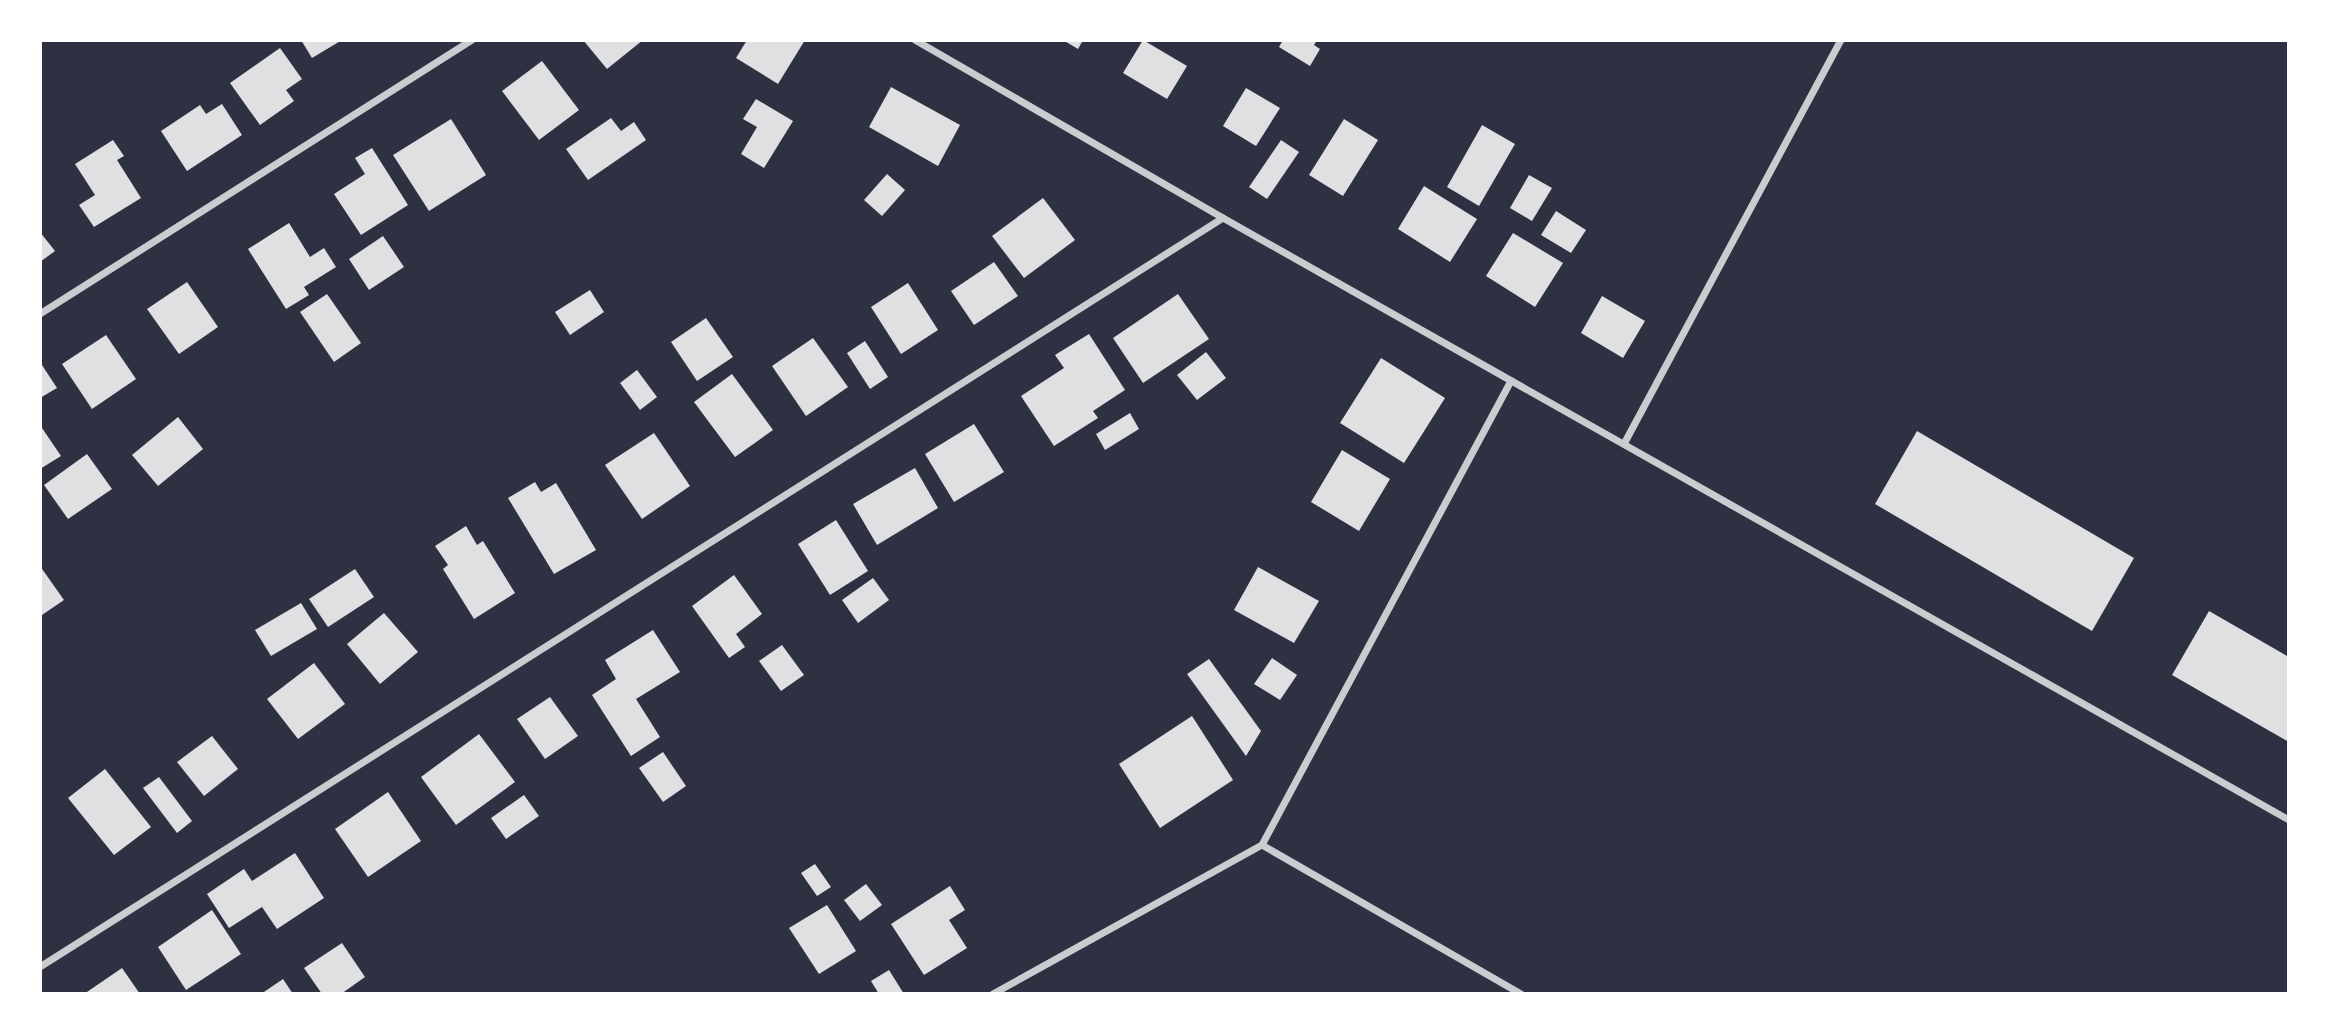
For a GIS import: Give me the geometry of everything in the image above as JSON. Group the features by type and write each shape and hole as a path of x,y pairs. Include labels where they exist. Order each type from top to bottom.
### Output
{"street":[{"path":"40,314 472,40"},
{"path":"915,40 1223,218 2289,820"},
{"path":"1624,444 1841,40"},
{"path":"40,967 1223,218"},
{"path":"993,994 1262,845 1511,381"},
{"path":"1262,845 1521,994"}],"building":[{"path":"301,40 342,40 312,58"},
{"path":"583,40 643,40 607,69"},
{"path":"747,40 805,40 778,84 736,58"},
{"path":"1063,40 1083,40 1078,49"},
{"path":"1143,40 1187,66 1167,99 1123,73"},
{"path":"1283,40 1317,40 1314,45 1320,49 1310,66 1279,47"},
{"path":"280,48 302,79 286,90 294,101 260,125 230,83"},
{"path":"542,61 579,110 539,140 502,91"},
{"path":"891,87 960,125 938,166 869,127"},
{"path":"1246,88 1280,108 1256,146 1223,126"},
{"path":"756,99 793,121 764,168 741,154 757,127 743,119"},
{"path":"222,104 242,135 187,171 161,131 200,105 206,114"},
{"path":"611,118 621,131 634,122 646,140 588,180 566,149"},
{"path":"451,119 486,175 429,211 393,155"},
{"path":"1344,119 1378,140 1343,196 1309,175"},
{"path":"1482,125 1515,144 1479,206 1447,187"},
{"path":"113,140 124,156 117,160 141,198 94,227 79,205 95,195 75,164"},
{"path":"1281,140 1299,152 1267,199 1249,187"},
{"path":"372,148 408,205 361,235 334,194 365,174 355,158"},
{"path":"887,174 905,190 882,216 864,200"},
{"path":"1529,175 1552,188 1532,221 1510,208"},
{"path":"1424,186 1477,219 1450,262 1398,229"},
{"path":"1043,198 1075,240 1024,278 992,236"},
{"path":"1556,211 1586,230 1571,253 1541,235"},
{"path":"289,223 310,257 324,248 336,267 304,287 309,295 286,309 248,249"},
{"path":"40,232 55,251 40,262"},
{"path":"1513,233 1563,263 1535,307 1486,276"},
{"path":"383,236 404,267 369,290 349,259"},
{"path":"994,262 1018,296 974,325 951,291"},
{"path":"187,282 218,327 179,354 147,309"},
{"path":"908,283 938,330 901,354 871,307"},
{"path":"590,290 604,312 570,335 555,312"},
{"path":"327,294 361,343 334,362 300,312"},
{"path":"1178,294 1209,339 1143,383 1113,338"},
{"path":"1602,296 1645,321 1623,358 1581,333"},
{"path":"706,318 733,357 697,381 671,342"},
{"path":"1089,334 1125,390 1093,411 1098,418 1054,446 1021,396 1064,368 1055,355"},
{"path":"106,335 136,379 92,409 62,364"},
{"path":"813,338 848,387 806,416 772,366"},
{"path":"865,341 888,377 870,389 847,353"},
{"path":"1206,352 1226,378 1197,400 1177,375"},
{"path":"1381,358 1445,398 1404,463 1340,423"},
{"path":"40,362 57,388 40,398"},
{"path":"637,370 657,397 640,410 620,383"},
{"path":"732,374 773,430 735,457 694,402"},
{"path":"1130,413 1139,429 1105,450 1096,434"},
{"path":"178,417 203,449 158,486 132,455"},
{"path":"974,424 1004,472 954,502 925,454"},
{"path":"40,425 61,456 40,469"},
{"path":"1917,431 2134,558 2092,631 1875,504"},
{"path":"654,433 690,486 642,519 605,465"},
{"path":"1342,450 1390,479 1359,531 1311,502"},
{"path":"87,454 112,489 68,519 44,485"},
{"path":"915,468 938,508 877,545 853,504"},
{"path":"535,482 541,492 556,483 596,550 554,574 508,498"},
{"path":"836,520 868,571 830,595 798,544"},
{"path":"466,526 477,545 483,541 515,593 474,619 443,569 448,565 435,546"},
{"path":"40,566 64,600 42,615 40,612"},
{"path":"1258,567 1319,601 1294,643 1234,610"},
{"path":"355,569 374,597 328,627 309,599"},
{"path":"734,575 762,614 736,634 745,647 729,658 692,606"},
{"path":"873,578 889,600 858,623 842,600"},
{"path":"301,603 317,629 271,656 255,630"},
{"path":"2209,611 2289,657 2289,742 2172,675"},
{"path":"384,613 418,652 380,684 347,644"},
{"path":"653,630 680,672 636,699 660,737 631,756 592,695 616,679 605,660"},
{"path":"782,645 804,675 781,691 759,661"},
{"path":"1272,658 1297,675 1280,700 1254,684"},
{"path":"1209,659 1261,731 1246,756 1187,674"},
{"path":"314,663 345,704 298,739 267,699"},
{"path":"550,697 578,736 545,759 517,719"},
{"path":"1192,716 1233,780 1160,828 1119,764"},
{"path":"479,734 515,782 456,825 421,777"},
{"path":"212,736 238,769 204,796 177,762"},
{"path":"663,752 686,786 663,802 639,768"},
{"path":"105,769 151,827 114,855 68,798"},
{"path":"159,777 192,821 177,833 143,788"},
{"path":"388,792 421,841 368,877 335,829"},
{"path":"524,795 539,816 506,839 491,818"},
{"path":"295,853 324,898 277,929 262,907 229,928 207,894 244,869 252,881"},
{"path":"815,864 831,887 817,896 801,873"},
{"path":"866,884 882,905 860,921 844,900"},
{"path":"950,886 965,910 949,920 967,948 924,975 891,924"},
{"path":"827,905 856,951 819,974 789,928"},
{"path":"212,910 241,954 186,990 158,947"},
{"path":"342,943 365,977 341,994 322,994 304,968"},
{"path":"122,968 140,994 84,994"},
{"path":"889,970 904,994 879,994 871,981"},
{"path":"283,979 293,994 261,994"}]}
